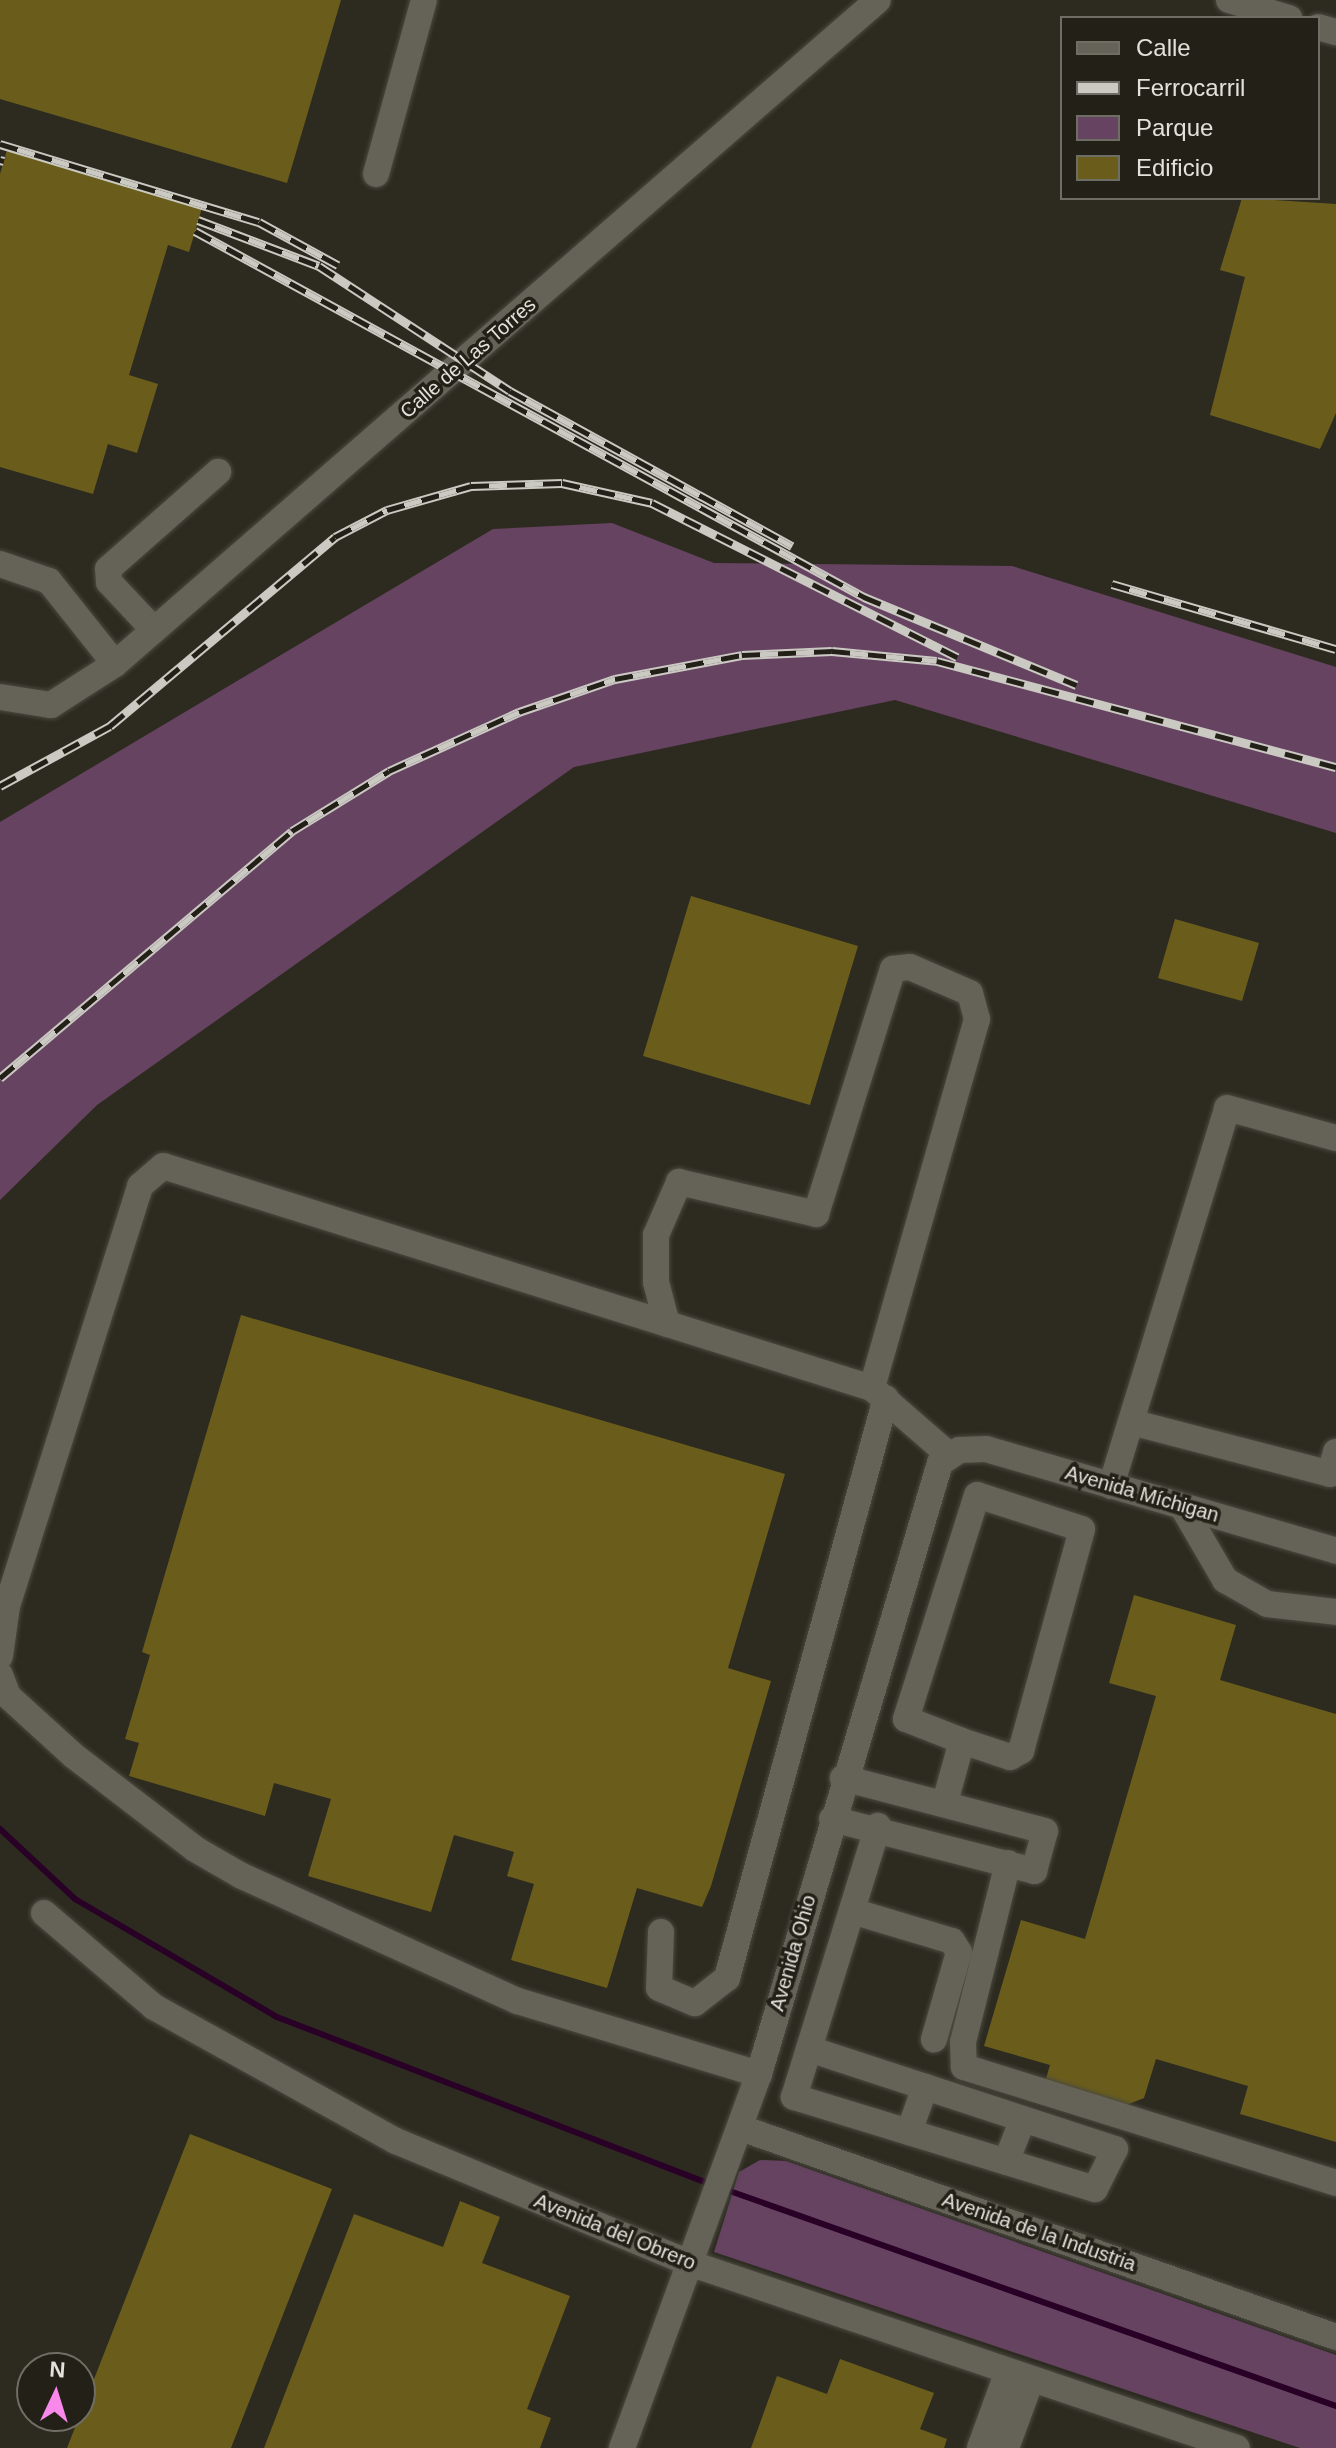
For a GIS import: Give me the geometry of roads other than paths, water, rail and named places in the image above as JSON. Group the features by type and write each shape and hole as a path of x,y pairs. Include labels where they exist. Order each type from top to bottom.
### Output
{"street":[{"path":"376,174 424,0"},
{"name":"Calle de Las Torres","path":"0,697 51,705 115,664 878,0"},
{"path":"1229,0 1282,16"},
{"path":"154,630 109,582 108,569 218,472"},
{"path":"0,564 49,581 115,664"},
{"path":"661,1932 659,1988 695,2003 727,1978 977,1019 970,993 910,967 893,969 816,1214 679,1182 656,1235 656,1282 667,1324"},
{"path":"1111,1486 1227,1108 1336,1138"},
{"path":"0,1656 7,1606 140,1186 163,1166 879,1393 949,1455"},
{"path":"1131,1422 1330,1474 1336,1452"},
{"name":"Avenida Míchigan","path":"949,1455 986,1449 1336,1551"},
{"name":"Avenida Ohio","path":"622,2448 759,2074 923,1505 949,1455"},
{"path":"977,1495 1082,1529 1021,1751 1010,1757 962,1741 906,1719 977,1495"},
{"path":"1182,1506 1225,1580 1267,1604 1336,1612"},
{"path":"0,1675 8,1696 74,1756 195,1849 242,1876 518,2001 759,2074"},
{"path":"910,1836 934,1799 962,1741"},
{"path":"832,1819 878,1826 1034,1871 1045,1831 934,1799 843,1778"},
{"path":"809,2049 1115,2149 1095,2189 794,2097 878,1826"},
{"path":"1008,1863 963,2042 964,2067 1336,2183"},
{"path":"852,1911 952,1941 959,1952 934,2039"},
{"name":"Avenida del Obrero","path":"44,1913 154,2007 382,2134 689,2263 1237,2448"},
{"path":"909,2132 925,2087"},
{"path":"1006,2162 1023,2119"},
{"name":"Avenida de la Industria","path":"741,2128 1336,2337"},
{"path":"728,2160 794,2145"},
{"path":"980,2448 1020,2376"},
{"path":"1006,2448 1020,2376"}],"waterway":[{"path":"0,1829 75,1899 277,2017 713,2185"},
{"path":"724,2189 1336,2406"}],"railway":[{"path":"0,144 259,222 338,265"},
{"path":"0,160 4,161"},
{"path":"198,220 319,266 510,391 792,546"},
{"path":"195,231 864,597 1076,685"},
{"path":"0,786 110,726 335,537 387,510 471,486 562,483 652,503 957,657"},
{"path":"1112,584 1336,649"},
{"path":"0,1078 292,831 389,771 519,712 615,679 742,655 832,651 937,661 1336,767"}]}
